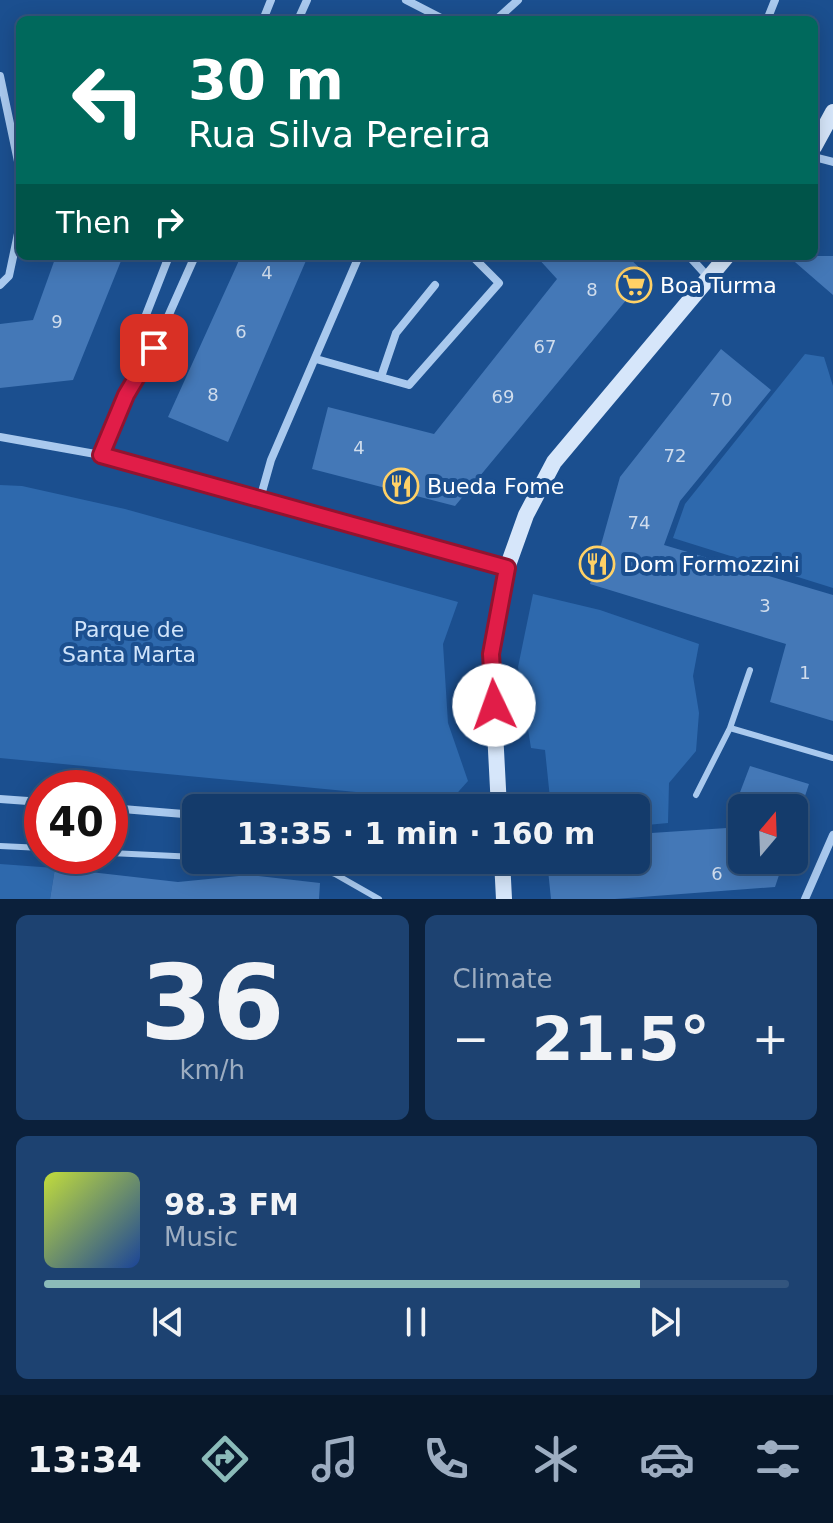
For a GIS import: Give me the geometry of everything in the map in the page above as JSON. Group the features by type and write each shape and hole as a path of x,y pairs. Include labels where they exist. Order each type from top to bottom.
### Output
{"street":[{"path":"406,0 437,16"},
{"path":"500,16 518,0"},
{"path":"0,76 16,152"},
{"path":"818,140 833,112"},
{"path":"0,285 9,276 16,243"},
{"path":"126,395 135,343 167,260"},
{"path":"101,455 126,395 154,348 193,260"},
{"path":"260,499 271,460 357,260"},
{"path":"316,359 409,385 499,283 476,260"},
{"path":"693,260 709,278"},
{"path":"498,794 491,654 507,568 526,515 554,462 724,260"},
{"path":"381,377 396,333 435,285"},
{"path":"0,437 101,455 507,568"},
{"path":"0,799 24,801"},
{"path":"128,809 182,814"},
{"path":"805,899 833,835"},
{"path":"503,874 504,899"}],"lane":[{"path":"696,795 730,728 750,670"},
{"path":"730,728 833,758"},
{"path":"0,846 24,847"},
{"path":"128,854 182,856"},
{"path":"335,874 379,899"}],"green space":[{"path":"805,354 824,357 833,386 833,588 673,538 685,504"},
{"name":"Parque de Santa Marta","path":"0,485 22,486 125,509 458,602 443,644 448,723 468,781 456,794 377,794 0,758"},
{"path":"533,594 600,610 699,644 693,676 699,713 696,751 669,783 668,823 650,825 650,794 550,794 545,750 531,748 518,667"},
{"path":"0,864 24,866 24,874 54,874 50,899 0,899"}],"building":[{"path":"818,256 833,256 833,295 793,260 818,260"},
{"path":"55,260 121,260 73,380 0,388 0,324 33,320"},
{"path":"239,260 306,260 228,442 168,417"},
{"path":"540,260 631,260 647,275 455,506 312,469 328,407 434,434 557,279"},
{"path":"721,349 771,390 680,501 664,545 833,595 833,721 770,702 786,644 590,584 620,477"},
{"path":"750,766 809,784 806,794 739,794"},
{"path":"728,828 728,874 779,874 775,887 615,899 551,899 548,874 650,874 650,833"},
{"path":"54,874 108,874 178,882 249,875 320,883 319,899 50,899"}],"place":[{"name":"Boa Turma","path":"634,285"},
{"name":"Bueda Fome","path":"401,486"},
{"name":"Dom Formozzini","path":"597,564"}],"route":[{"path":"154,348 126,395 101,455 507,568 491,654 494,705"}]}
